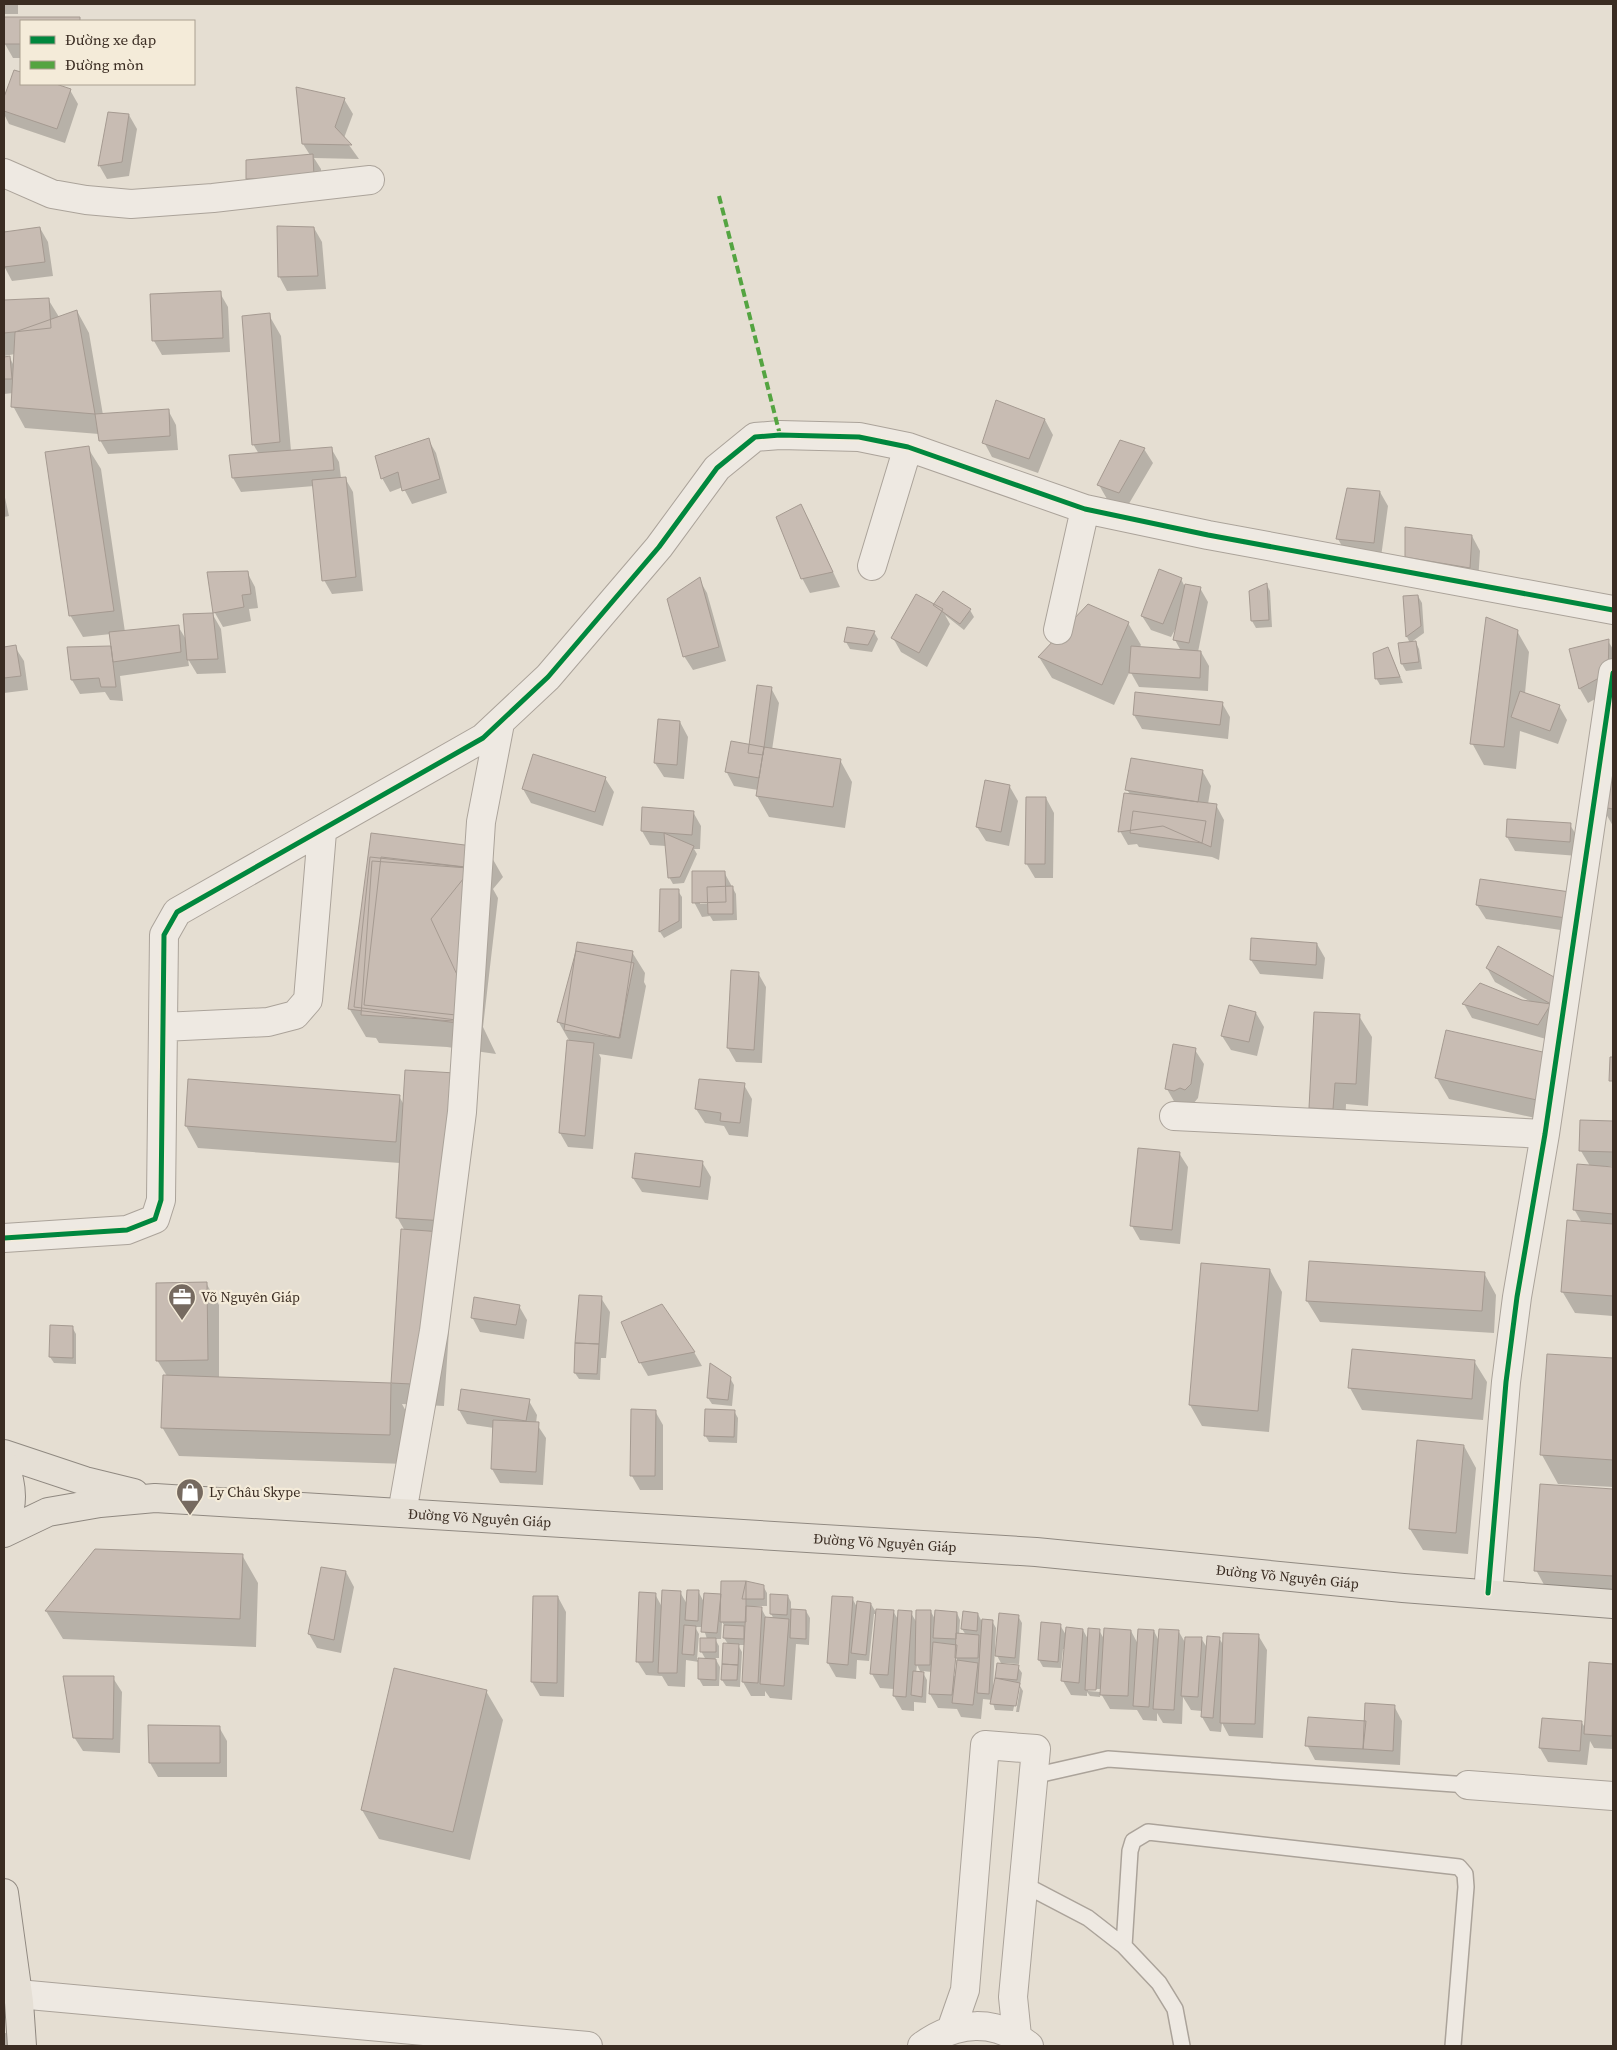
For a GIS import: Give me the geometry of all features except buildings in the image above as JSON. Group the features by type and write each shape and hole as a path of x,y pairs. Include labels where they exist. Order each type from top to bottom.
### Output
{"main road":[{"name":"Đường Võ Nguyên Giáp","path":"4,1454 85,1481 155,1498"},
{"path":"4,1464 11,1483 12,1502 4,1524"},
{"name":"Đường Võ Nguyên Giáp","path":"4,1533 48,1512 100,1503 155,1498 1036,1552 1403,1588 1613,1604"},
{"path":"4,1893 18,1994 22,2046"}],"street":[{"path":"4,173 52,194 86,200 131,204 213,198 370,180"},
{"path":"4,1238 127,1230 155,1219 162,1200 164,935 177,912 322,832 483,738 548,677 659,547 717,468 755,437 780,435 859,437 908,447 1085,509 1218,536 1613,610"},
{"path":"872,566 908,447"},
{"path":"1058,630 1085,509"},
{"path":"1488,1593 1508,1373 1517,1297 1545,1134 1613,673"},
{"path":"402,1513 434,1331 462,1112 481,822 500,722"},
{"path":"163,1027 268,1022 295,1015 308,1000 322,832"},
{"path":"1174,1116 1545,1134"},
{"path":"951,2030 965,1990 985,1745 1036,1749 1013,1997 1023,2041"},
{"path":"1468,1785 1613,1796"},
{"path":"18,1994 330,2034 588,2046"},
{"path":"922,2046 938,2034 965,2026 993,2027 1023,2041"}],"lane":[{"path":"1033,1776 1108,1759 1468,1785"},
{"path":"1124,1946 1130,1851 1133,1841 1148,1832 1459,1867 1465,1874 1466,1887 1454,2046"},
{"path":"1023,1884 1088,1918 1124,1946 1163,1989 1174,2009 1182,2046"}],"marked path":[{"path":"719,196 780,435"}],"cycle path":[{"path":"4,1238 127,1230 155,1219 161,1200 164,935 177,912 483,738 548,677 659,547 717,468 755,437 780,435 859,437 908,447 1085,509 1208,535 1613,610"},
{"path":"1488,1593 1506,1382 1517,1297 1545,1134 1613,673"}],"place":[{"name":"Võ Nguyên Giáp","path":"182,1321"},
{"name":"Ly Châu Skype","path":"190,1516"}]}
